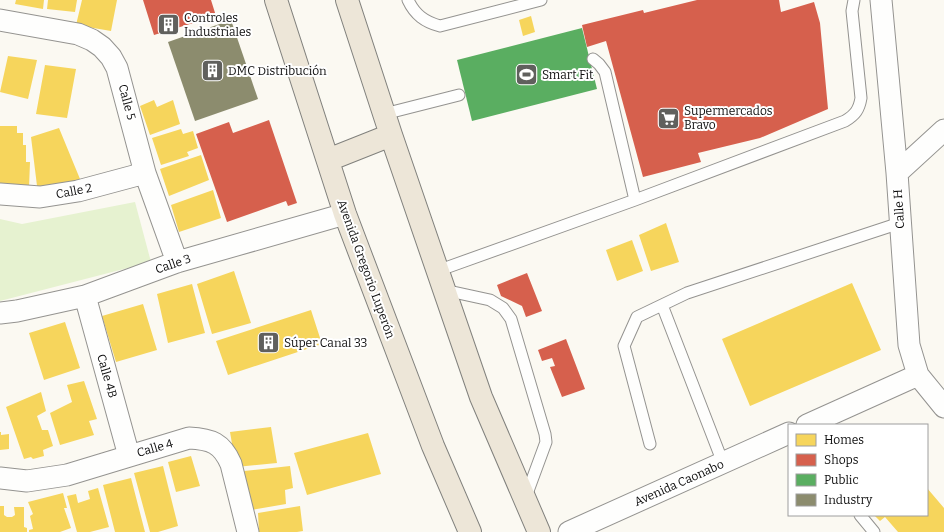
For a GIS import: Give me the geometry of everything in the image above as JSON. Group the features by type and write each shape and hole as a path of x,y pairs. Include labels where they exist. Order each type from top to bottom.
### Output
{"main road":[{"name":"Avenida Gregorio Luperón","path":"276,0 345,214 432,446 470,532"},
{"path":"347,0 480,397 539,532"},
{"path":"328,160 391,135"}],"street":[{"name":"Calle H","path":"881,0 897,174 909,345 918,375 944,407"},
{"name":"Calle 5","path":"0,20 78,34 92,40 111,57 118,68 145,172 177,262"},
{"path":"897,174 944,130"},
{"name":"Calle 2","path":"0,194 40,197 78,191 145,172"},
{"name":"Calle 3","path":"0,313 17,311 85,296 177,262 345,214"},
{"name":"Calle 4B","path":"85,296 129,456"},
{"path":"809,424 918,375"},
{"name":"Avenida Caonabo","path":"569,532 788,433"},
{"name":"Calle 4","path":"0,478 26,481 67,475 189,438 201,438 216,444 223,449 227,455 231,464 248,532"}],"lane":[{"path":"408,0 419,17 429,23 440,26 513,4 541,0"},
{"path":"440,280 635,200 845,121 855,115 860,107 861,98 852,11 854,0"},
{"path":"593,59 605,72 635,200"},
{"path":"384,114 459,95"},
{"path":"650,444 624,346 636,317 687,293 900,223"},
{"path":"440,280 490,300 503,308 511,319 545,434 546,442 525,499"},
{"path":"662,305 723,463"},
{"path":"861,516 874,532"}],"green space":[{"path":"135,202 151,262 0,301 0,219 22,224"}],"building: Homes":[{"path":"16,0 44,0 43,9 15,4"},
{"path":"48,0 77,0 75,12 47,9"},
{"path":"82,0 117,0 111,31 76,25"},
{"path":"531,16 535,32 523,36 519,20"},
{"path":"8,56 37,60 28,99 0,92"},
{"path":"45,65 76,69 67,118 36,114"},
{"path":"154,100 157,107 173,100 180,124 150,135 140,106"},
{"path":"0,126 17,126 17,133 23,133 23,145 26,145 26,162 30,162 29,188 0,184"},
{"path":"59,128 80,179 38,194 31,137"},
{"path":"181,129 183,134 193,131 198,148 187,152 189,156 161,165 152,138"},
{"path":"201,155 209,180 169,196 160,169"},
{"path":"213,190 221,218 179,232 171,205"},
{"path":"666,223 679,262 651,271 639,235"},
{"path":"632,240 643,271 617,281 606,250"},
{"path":"234,271 251,323 212,334 197,284"},
{"path":"852,283 881,350 750,406 722,339"},
{"path":"192,284 205,333 168,343 157,294"},
{"path":"143,304 157,350 116,362 102,316"},
{"name":"Súper Canal 33","path":"311,310 322,344 228,375 216,341"},
{"path":"65,322 80,368 44,380 29,333"},
{"path":"84,381 97,419 89,421 94,435 60,445 50,413 72,402 67,385"},
{"path":"41,392 46,411 37,416 42,430 48,430 53,446 43,450 44,456 33,459 31,457 24,459 6,407"},
{"path":"271,427 277,463 236,467 230,432"},
{"path":"0,432 1,435 9,434 9,449 0,450"},
{"path":"368,433 381,474 307,495 294,453"},
{"path":"191,456 200,486 176,492 168,462"},
{"path":"163,466 178,526 158,532 150,532 134,473"},
{"path":"290,466 293,488 285,490 286,504 251,510 244,471"},
{"path":"131,478 145,532 115,532 103,485"},
{"path":"98,488 109,527 90,532 77,532 67,496 76,494 78,503 90,499 88,491"},
{"path":"928,489 944,508 944,532 898,532 885,517 880,521 875,516 928,516"},
{"path":"63,493 67,508 64,508 71,528 60,532 29,532 29,530 33,529 30,516 33,514 28,502"},
{"path":"0,506 4,506 4,515 7,517 12,517 15,515 14,507 24,507 24,527 27,528 27,532 0,532"},
{"path":"300,506 303,531 259,532 258,513"}],"building: Shops":[{"name":"Controles Industriales","path":"143,0 211,0 216,16 154,35"},
{"path":"697,0 779,0 781,12 814,2 820,23 828,109 760,138 698,153 701,162 643,177 606,41 587,47 582,25 643,10 644,13"},
{"path":"269,120 297,203 288,206 286,201 227,222 196,134 229,122 233,133"},
{"path":"527,273 542,311 526,317 522,306 501,296 497,285"},
{"path":"566,339 585,389 562,397 550,367 555,366 552,358 542,361 538,350"}],"building: Public":[{"name":"Smart Fit","path":"582,28 597,89 472,121 457,60"}],"building: Industry":[{"name":"DMC Distribución","path":"231,20 258,99 195,121 168,42"}],"place":[{"name":"Controles Industriales","path":"168,25"},
{"name":"DMC Distribución","path":"213,71"},
{"name":"Smart Fit","path":"527,75"},
{"name":"Supermercados Bravo","path":"669,118"},
{"name":"Súper Canal 33","path":"269,343"}]}
